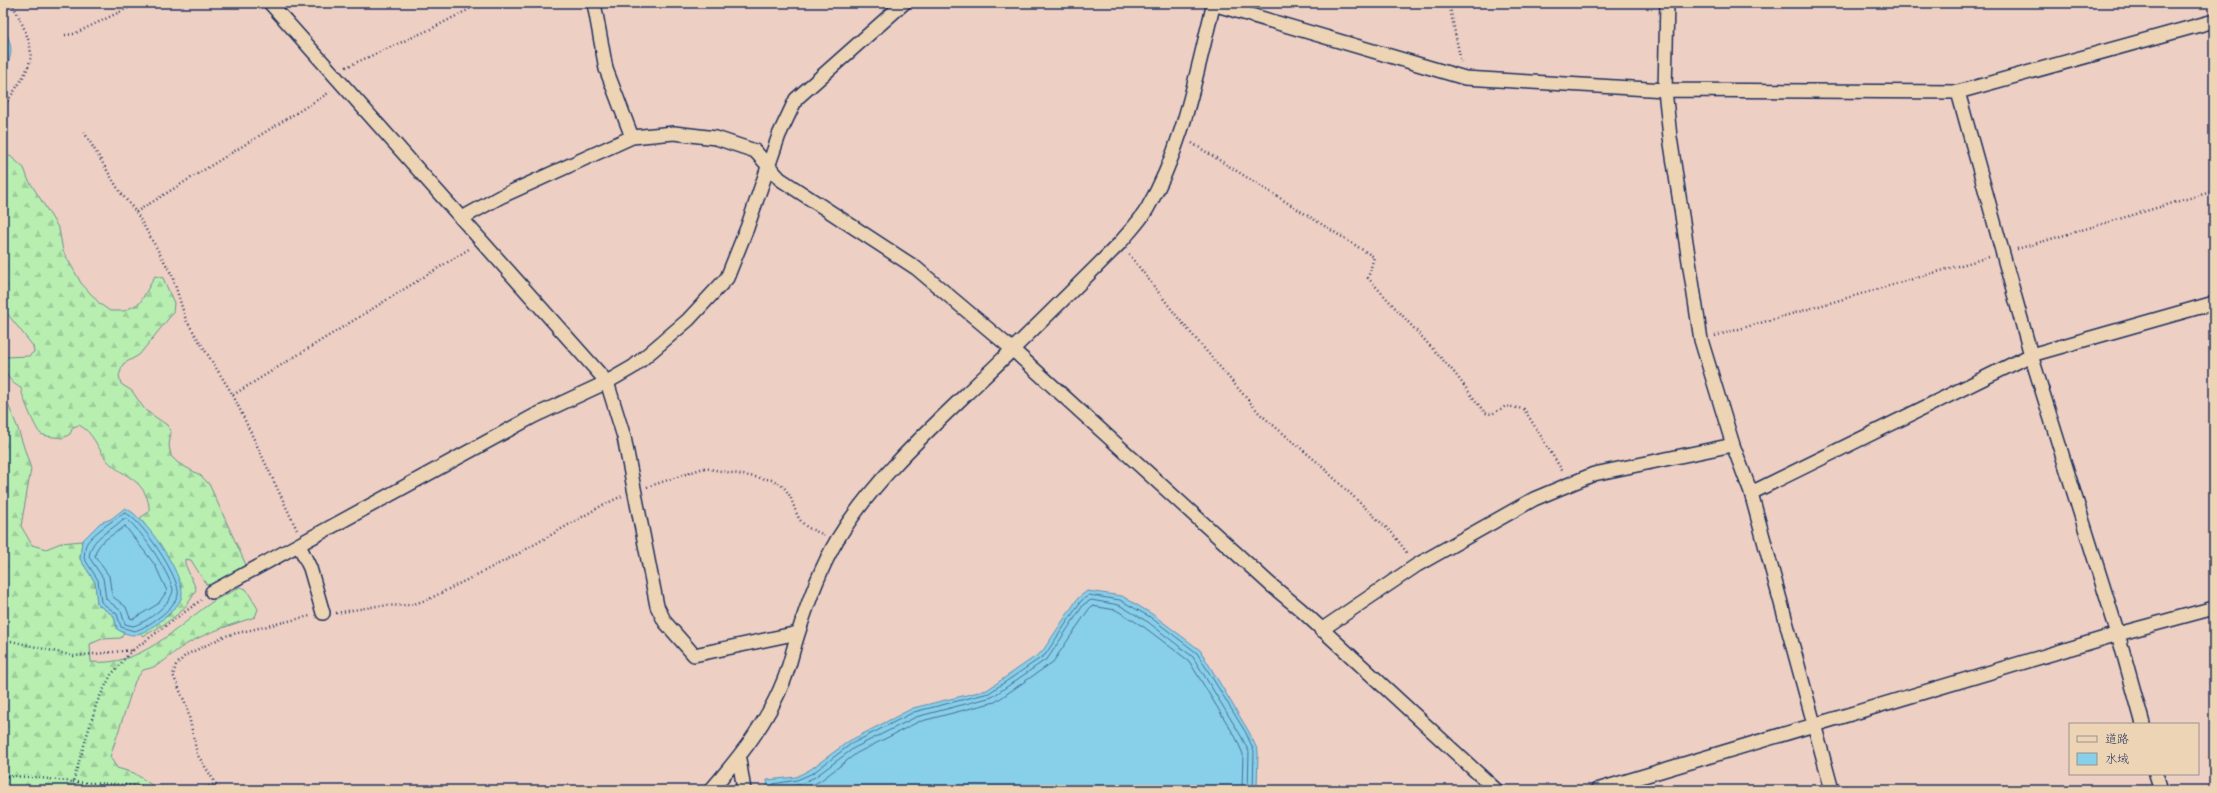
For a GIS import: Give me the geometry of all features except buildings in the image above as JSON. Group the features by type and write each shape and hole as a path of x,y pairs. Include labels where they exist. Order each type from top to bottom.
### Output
{"street":[{"path":"270,3 607,382 624,437 657,606 665,622 694,655 798,633"},
{"path":"594,3 606,69 632,137"},
{"path":"212,592 534,416 607,382 633,367 688,320 727,278 748,228 767,165 796,99 904,3"},
{"path":"711,790 739,759 774,705 785,678 798,633 823,568 837,540 889,472 923,435 1120,243 1146,211 1165,174 1181,135 1214,3 1465,78 1665,90 1958,92 2214,21"},
{"path":"1667,3 1665,90 1670,136 1701,340 1733,445 1751,493 1832,790"},
{"path":"1958,92 2004,253 2031,355 2118,634 2143,723"},
{"path":"462,218 500,197 632,137 674,133 716,138 755,151 780,179 916,268 1012,349 1265,580 1300,609 1496,790"},
{"path":"1751,493 2031,355 2214,304"},
{"path":"1321,630 1417,565 1534,499 1594,474 1733,445"},
{"path":"301,544 310,568 323,613"},
{"path":"1597,790 2118,634 2214,608"},
{"path":"739,759 744,790"},
{"path":"2156,775 2161,790"}],"path":[{"path":"3,108 31,61 30,41 12,3"},
{"path":"65,35 74,34 138,3"},
{"path":"333,74 432,29 481,3"},
{"path":"1449,3 1465,78"},
{"path":"136,212 342,84"},
{"path":"84,132 120,192 136,212 172,275 186,320 233,395 301,544"},
{"path":"1181,135 1374,257 1368,278 1453,371 1485,413 1492,414 1506,406 1524,409 1570,483"},
{"path":"1701,340 2214,192"},
{"path":"233,395 482,240"},
{"path":"1120,243 1184,325 1255,409 1316,461 1392,533 1417,565"},
{"path":"220,790 197,754 187,707 173,675 176,665 186,655 225,636 323,613 346,612 377,606 411,605 429,599 516,555 603,505 635,491 704,468 772,480 781,484 788,491 800,520 806,527 837,540"},
{"path":"73,782 97,702 111,675 132,650 212,592"},
{"path":"11,642 74,656 132,650"},
{"path":"3,776 34,777 73,782 198,789 216,784"},
{"path":"687,790 694,790"}],"green space":[{"path":"10,156 24,168 28,179 59,229 63,251 81,283 100,304 110,311 124,311 140,303 155,276 163,278 174,303 173,313 139,355 123,364 119,376 121,384 132,391 145,410 167,425 171,432 169,445 171,456 178,463 200,475 209,484 246,565 243,570 211,586 206,584 191,560 185,559 185,564 196,589 192,597 174,617 159,628 143,636 140,633 169,615 182,588 168,557 140,518 149,512 149,505 146,495 136,482 114,467 106,459 88,432 79,425 73,427 70,434 63,438 41,434 29,412 21,388 10,379 5,371 6,357 29,356 34,352 33,346 3,310 3,157"},
{"path":"3,399 7,402 17,426 31,469 21,526 32,545 46,549 61,543 82,541 80,559 95,582 97,604 114,616 117,629 124,633 121,638 102,639 90,644 91,662 109,662 142,652 171,634 212,602 240,587 246,589 258,609 255,617 193,640 156,666 143,670 135,681 110,757 117,768 134,773 159,790 3,790"}],"water":[{"path":"3,26 10,44 11,54 3,72"},
{"path":"125,508 133,513 142,522 161,546 177,574 182,595 176,607 162,620 140,634 134,635 117,629 114,616 97,604 95,582 80,559 82,541 100,523 111,519"},
{"path":"1087,591 1122,596 1152,614 1200,650 1249,732 1258,751 1257,790 768,790 767,780 796,777 811,769 849,741 913,708 987,690 1042,652 1078,598"}]}
